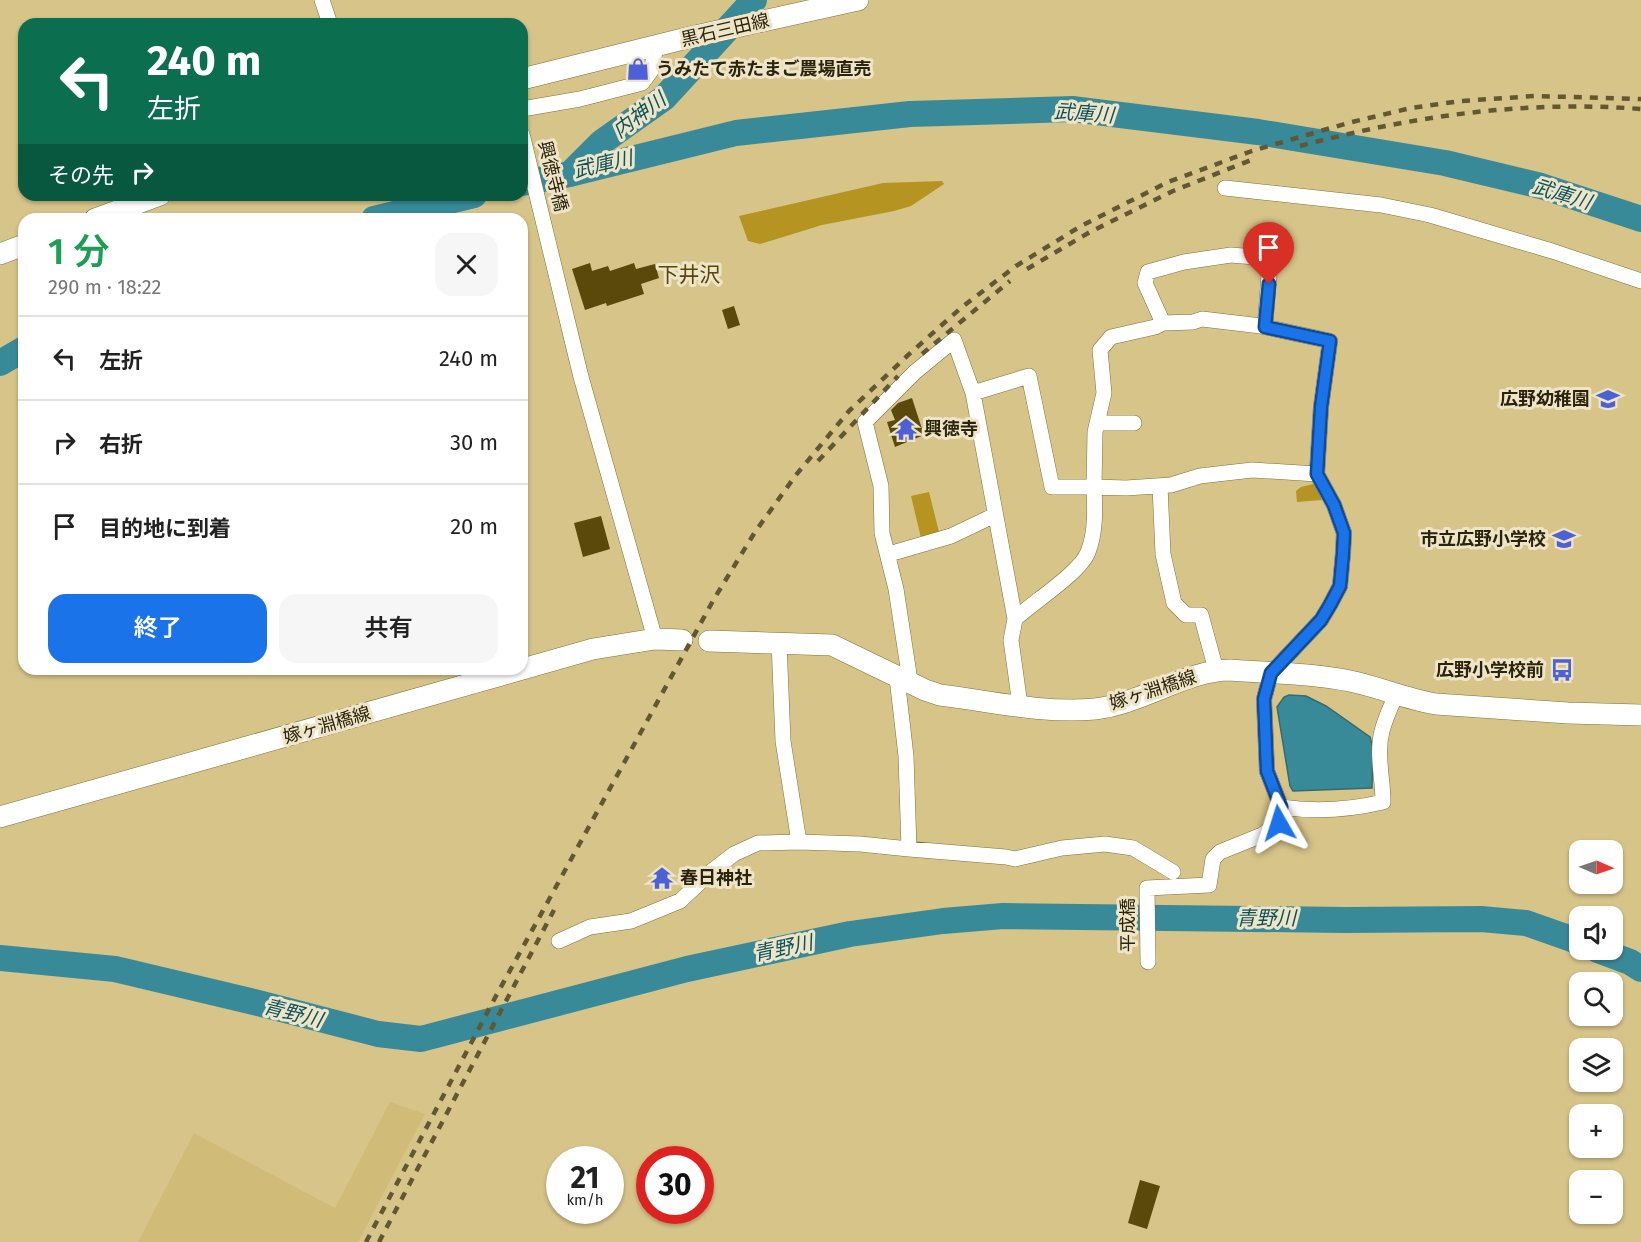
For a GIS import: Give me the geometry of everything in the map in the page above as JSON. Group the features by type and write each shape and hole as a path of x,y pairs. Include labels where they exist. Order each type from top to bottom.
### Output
{"street":[{"path":"322,0 328,18"},
{"name":"黒石三田線","path":"528,78 772,18 799,6 858,0"},
{"path":"528,107 580,99 642,83 651,71 656,47"},
{"name":"興徳寺橋","path":"528,158 581,377 655,639"},
{"path":"1225,188 1381,205 1430,215 1552,251 1641,281"},
{"path":"111,213 144,201"},
{"path":"0,254 18,247"},
{"path":"1163,323 1145,283 1148,272 1184,262 1231,255 1267,258 1270,262 1265,327"},
{"path":"1015,618 1077,568 1088,553 1095,519 1095,432 1104,393 1100,350 1111,337 1163,323 1193,322 1202,319 1265,327 1330,341 1321,407 1317,474 1334,505 1344,533 1340,586 1321,620 1271,673 1264,699 1267,771 1281,807 1323,810 1352,808 1383,802 1380,767 1382,731 1396,695"},
{"path":"909,849 903,681 909,674 889,554 882,533 881,486 865,422 915,372 954,340 973,393 1015,618 1011,640 1020,705"},
{"path":"973,393 1029,376 1052,487 1160,486 1200,476 1252,470 1317,474"},
{"path":"1097,423 1134,423"},
{"path":"1160,486 1163,554 1174,603 1186,615 1201,615 1216,670"},
{"path":"889,554 951,536 995,515"},
{"name":"嫁ヶ淵橋線","path":"528,668 583,652 655,639 682,640"},
{"name":"嫁ヶ淵橋線","path":"710,641 832,645 903,681 940,695 1046,709 1095,709 1137,699 1216,670 1352,681 1396,695 1436,704 1641,715"},
{"path":"779,642 783,741 799,842"},
{"name":"嫁ヶ淵橋線","path":"0,817 502,675"},
{"name":"平成橋","path":"1148,962 1147,888 1209,885 1213,859 1220,852 1262,835 1279,823 1281,807"},
{"path":"559,941 590,927 631,921 680,901 719,865 734,854 758,843 860,844 1015,859 1062,848 1106,844 1133,848 1173,872"}],"shaded area":[{"path":"942,181 944,184 911,206 822,225 760,244 748,241 739,216 883,183"},
{"path":"1313,484 1317,486 1322,500 1297,502 1296,491"},
{"path":"929,492 940,536 922,542 911,496"},
{"path":"390,1102 425,1114 358,1242 138,1242 194,1133 335,1208"}],"water":[{"path":"1306,696 1326,706 1370,737 1373,748 1372,788 1293,791 1290,786 1277,707 1284,697"}],"building":[{"path":"590,263 592,271 608,266 610,271 634,263 636,269 655,264 659,278 641,284 644,294 607,306 606,303 585,310 572,269"},
{"path":"734,306 740,325 728,329 722,310"},
{"name":"興徳寺","path":"912,398 924,435 895,447 887,422 895,420 891,410 898,403"},
{"path":"601,516 610,549 583,557 574,523"},
{"path":"1140,1180 1160,1186 1147,1229 1128,1223"}],"waterway":[{"name":"内神川","path":"570,174 602,142 664,98 754,0"},
{"name":"武庫川","path":"528,182 570,174 736,133 910,114 1072,109 1258,132 1445,163 1541,186 1641,219"},
{"name":"武庫川","path":"399,213 449,201"},
{"name":"武庫川","path":"0,363 18,352"},
{"name":"青野川","path":"0,958 115,969 378,1034 421,1039 687,969 850,934 943,921 1003,916 1345,920 1481,919 1526,923 1569,938"},
{"name":"青野川","path":"1623,959 1641,969"}],"railway":[{"path":"366,1242 496,996 714,599 755,532 796,475 849,411 907,356 962,307 1016,266 1081,226 1168,182 1252,151 1348,123 1411,108 1461,101 1535,96 1641,99"},
{"path":"1300,146 1384,126 1469,113 1555,107 1641,109"},
{"path":"1027,269 1090,232 1173,191 1251,160"},
{"path":"922,354 1010,281"},
{"path":"818,461 898,376"},
{"path":"379,1242 554,910"}],"place":[{"name":"うみたて赤たまご農場直売","path":"638,69"},
{"name":"広野幼稚園","path":"1608,399"},
{"name":"興徳寺","path":"906,429"},
{"name":"市立広野小学校","path":"1564,539"},
{"name":"広野小学校前","path":"1562,670"},
{"name":"春日神社","path":"662,878"}],"district":[{"name":"下井沢","path":"689,275"}],"route":[{"path":"1269,284 1265,327 1330,341 1321,407 1317,474 1334,505 1344,533 1340,586 1321,620 1271,673 1264,699 1267,771 1281,807 1279,823"}]}
